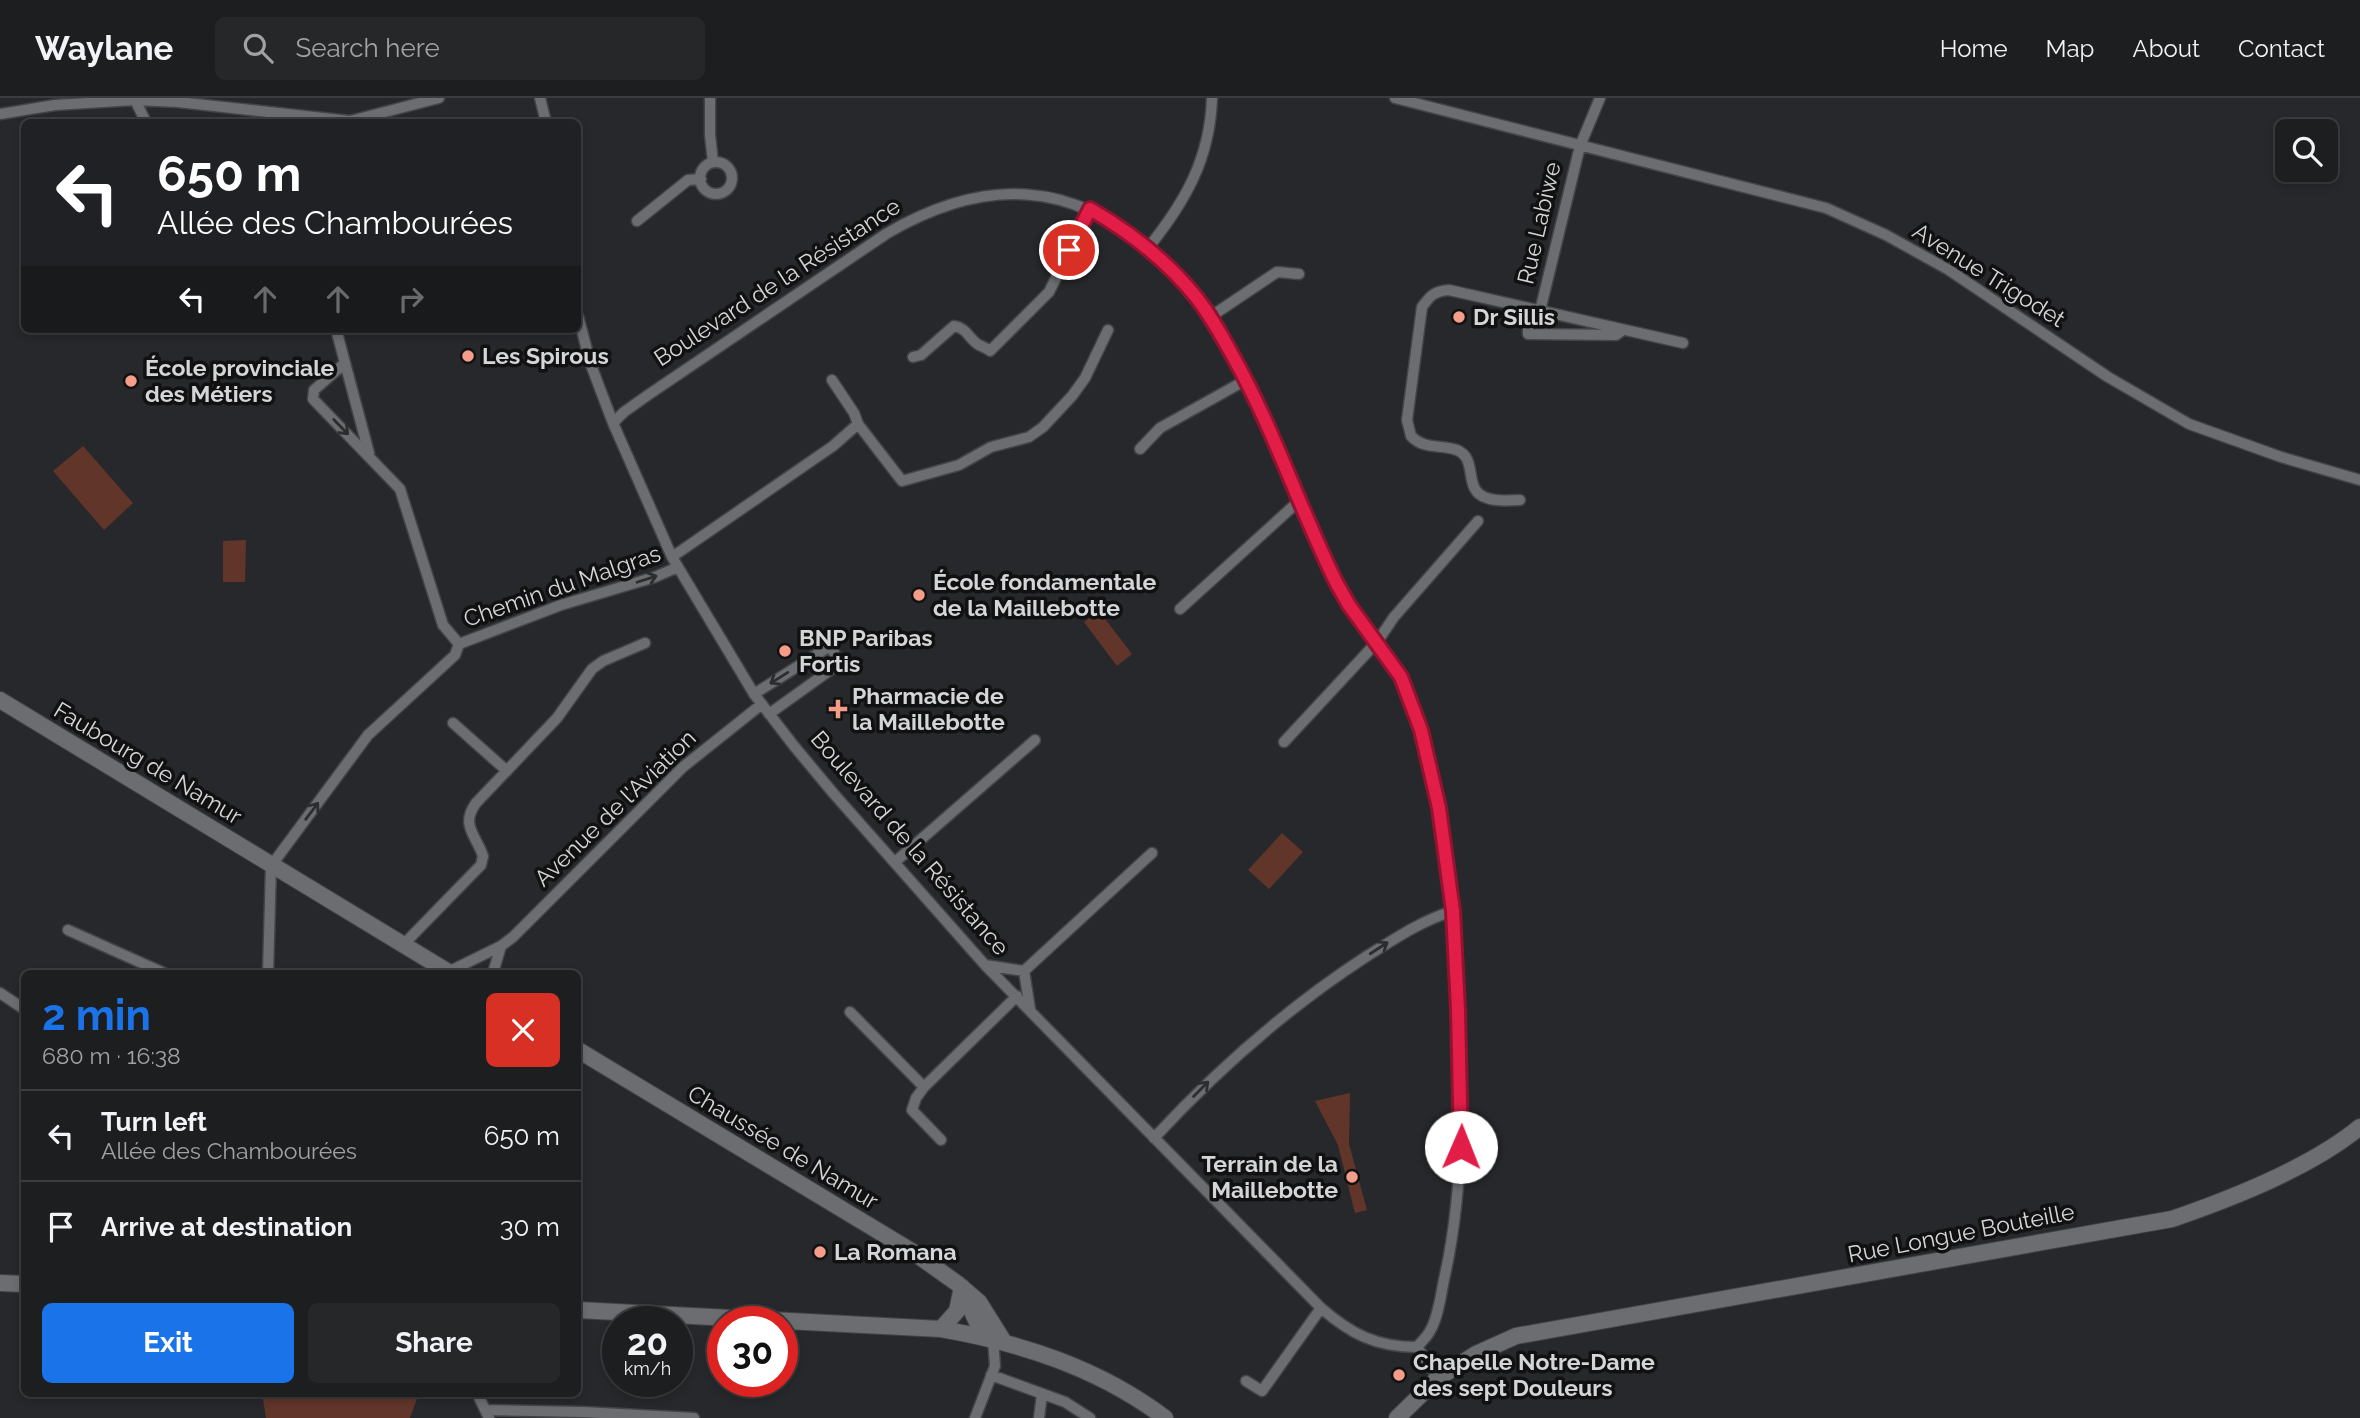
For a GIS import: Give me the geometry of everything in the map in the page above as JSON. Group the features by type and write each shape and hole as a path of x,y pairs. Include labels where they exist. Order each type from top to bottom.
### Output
{"street":[{"path":"358,119 439,98"},
{"path":"540,98 545,119"},
{"path":"710,98 713,162"},
{"path":"1148,248 1174,216 1197,171 1208,136 1212,98"},
{"name":"Avenue Trigodet","path":"1395,98 1826,208 1886,235 1949,270 2108,377 2189,424 2281,457 2360,480"},
{"name":"Rue Labiwe","path":"1540,311 1580,146 1600,98"},
{"path":"135,100 144,119"},
{"path":"0,114 55,105 179,100 334,119"},
{"path":"713,162 723,162 732,177 728,188 718,194 704,188 701,179 705,168 713,162"},
{"path":"637,221 688,180 701,179"},
{"name":"Boulevard de la Résistance","path":"1014,194 1055,198 1090,209 1117,224 1148,248 1177,276 1210,317 1246,380 1337,584 1401,677 1421,730 1439,808 1453,911 1462,1109 1458,1200 1438,1306 1430,1330 1416,1347 1397,1347 1363,1338 1342,1326 1321,1308 985,965 834,794 754,694 675,562 613,423 648,395 876,241 925,213 960,202 1014,194"},
{"path":"913,357 921,355 954,326 963,328 979,345 990,351 1049,292 1090,209"},
{"path":"1210,317 1277,272 1299,274"},
{"path":"1520,500 1484,498 1475,491 1465,457 1457,451 1425,445 1410,436 1407,420 1422,307 1430,295 1439,290 1449,290 1683,343"},
{"path":"1528,308 1528,334 1616,335 1623,330"},
{"path":"581,327 591,365 613,423"},
{"path":"832,380 854,412 858,424 902,481 959,465 991,447 1029,437 1043,427 1072,396 1108,330"},
{"path":"337,333 370,456"},
{"path":"345,363 314,390 313,399 400,489 443,625 459,644"},
{"path":"1140,449 1160,428 1246,380"},
{"name":"Chemin du Malgras","path":"271,866 375,727 443,667 455,655 459,644 561,605 655,577 833,446 858,424"},
{"path":"1180,608 1300,500"},
{"path":"1284,742 1377,642 1394,617 1478,521"},
{"path":"404,945 481,865 483,856 470,830 469,813 557,718 592,669 603,661 645,643"},
{"path":"754,694 830,646 840,663 769,714"},
{"name":"Faubourg de Namur","path":"0,700 271,866"},
{"name":"Avenue de l'Aviation","path":"455,970 513,937 683,767 762,704"},
{"path":"453,723 507,771"},
{"path":"895,862 1035,740"},
{"path":"1024,971 1152,853"},
{"path":"268,970 271,866 444,970"},
{"path":"1154,1138 1215,1076 1290,1012 1346,970 1396,938 1432,918 1453,911"},
{"path":"68,930 157,970"},
{"path":"494,970 501,946"},
{"path":"985,965 1024,971"},
{"path":"1024,971 1030,1010"},
{"path":"0,993 21,1007"},
{"path":"940,1140 912,1110 916,1098 1017,996"},
{"path":"850,1012 924,1087"},
{"name":"Chaussée de Namur","path":"581,1052 909,1249 979,1302 993,1339"},
{"name":"Rue Longue Bouteille","path":"1438,1378 1476,1354 1516,1336 2172,1219 2218,1203 2322,1154 2357,1131"},
{"path":"0,1283 21,1284"},
{"path":"941,1329 957,1311 962,1287"},
{"path":"1246,1381 1262,1391 1321,1308"},
{"path":"581,1310 941,1329 993,1339 1093,1373 1165,1418"},
{"path":"975,1418 995,1366 993,1339"},
{"path":"1396,1418 1438,1378 1416,1347"},
{"path":"991,1375 1065,1402 1090,1418"},
{"path":"1039,1418 1042,1394"},
{"path":"479,1397 487,1414 530,1410 694,1418"}],"shaded area":[{"path":"83,446 133,503 104,530 53,471"},
{"path":"246,540 245,582 223,582 223,541"},
{"path":"1099,611 1132,654 1117,666 1084,622"},
{"path":"1282,833 1303,852 1269,889 1248,870"},
{"name":"Terrain de la Maillebotte","path":"1350,1093 1349,1144 1367,1210 1355,1213 1338,1145 1315,1101"},
{"path":"263,1397 418,1397 410,1418 266,1418"}],"place":[{"name":"Dr Sillis","path":"1459,317"},
{"name":"Les Spirous","path":"468,356"},
{"name":"École provinciale des Métiers","path":"131,381"},
{"name":"École fondamentale de la Maillebotte","path":"919,595"},
{"name":"BNP Paribas Fortis","path":"785,651"},
{"name":"Pharmacie de la Maillebotte","path":"838,709"},
{"name":"Terrain de la Maillebotte","path":"1352,1177"},
{"name":"La Romana","path":"820,1252"},
{"name":"Chapelle Notre-Dame des sept Douleurs","path":"1399,1375"}],"route":[{"path":"1069,250 1090,209 1117,224 1148,248 1196,297 1246,380 1337,584 1401,677 1421,730 1445,848 1453,911 1462,1109 1461,1147"}]}
